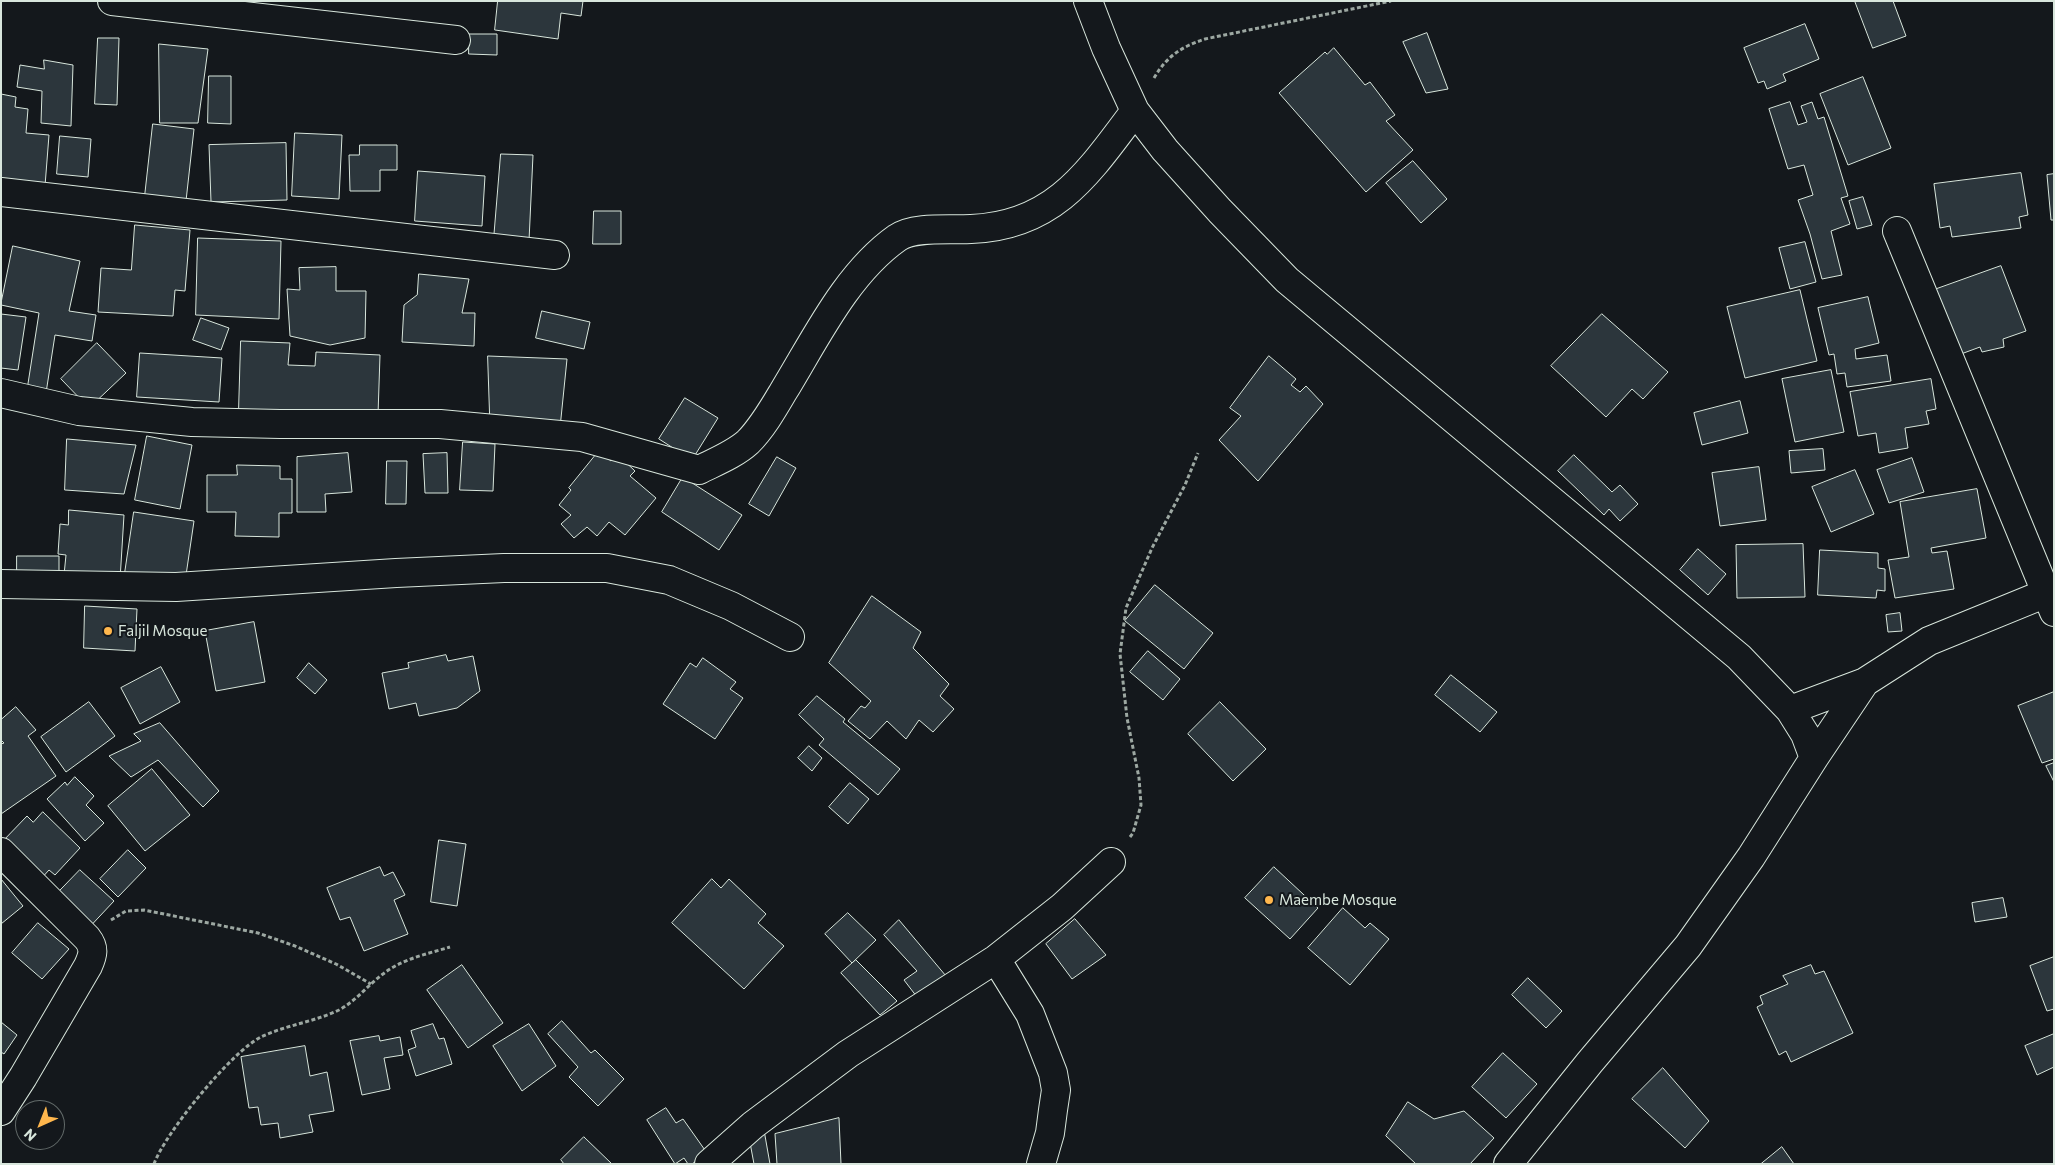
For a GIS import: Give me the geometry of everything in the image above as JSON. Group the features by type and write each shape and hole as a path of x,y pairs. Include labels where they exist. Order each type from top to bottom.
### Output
{"street":[{"path":"112,1 456,40"},
{"path":"1088,1 1106,48 1135,111 1165,150 1220,212 1287,280 1739,657 1790,710 1805,734 1814,758"},
{"path":"1,393 79,411 192,422 440,424 582,437 699,470 748,442 771,412 843,294 863,269 898,237 920,231 979,229 1019,221 1049,207 1078,184 1135,111"},
{"path":"1,192 555,255"},
{"path":"1790,710 1866,682 1929,641 2051,599 1898,231"},
{"path":"1,584 176,587 406,572 504,568 607,568 669,580 731,606 790,638"},
{"path":"1508,1164 1590,1062 1688,946 1751,857 1814,758 1866,682"},
{"path":"1,852 90,942 93,955 28,1069 1,1111"},
{"path":"709,1164 754,1125 848,1054 996,959 1062,907 1111,862"},
{"path":"996,959 1030,1014 1052,1073 1056,1090 1050,1134 1041,1164"}],"path":[{"path":"1135,111 1162,66 1184,46 1205,39 1391,1"},
{"path":"1111,862 1133,833 1141,805 1139,778 1127,718 1120,654 1126,608 1152,548 1185,485 1198,453"},
{"path":"90,942 113,917 126,911 144,910 258,933 328,960 371,984"},
{"path":"154,1164 181,1119 245,1048 259,1038 280,1029 316,1019 339,1010 399,964 450,947"}],"building":[{"path":"498,1 583,1 581,16 561,13 558,39 495,30"},
{"path":"1855,1 1893,1 1906,36 1873,48"},
{"path":"1805,24 1819,59 1783,74 1786,81 1767,89 1764,81 1758,83 1744,48"},
{"path":"1427,33 1448,89 1426,93 1403,42"},
{"path":"469,34 497,34 497,55 469,54"},
{"path":"98,38 119,38 117,105 95,104"},
{"path":"159,44 208,49 198,123 160,123"},
{"path":"1334,48 1365,85 1370,82 1395,115 1386,121 1413,150 1366,192 1279,93 1325,52 1327,54"},
{"path":"44,60 73,65 71,126 41,123 42,91 17,87 20,65 44,69"},
{"path":"209,76 231,76 231,124 208,123"},
{"path":"1863,77 1891,148 1848,165 1820,94"},
{"path":"1,94 16,97 15,107 28,109 26,133 49,135 45,186 1,183"},
{"path":"1790,102 1798,125 1807,122 1801,106 1812,102 1818,119 1824,117 1848,196 1841,198 1850,224 1831,231 1842,275 1822,279 1810,234 1798,200 1813,195 1804,165 1788,169 1769,109"},
{"path":"153,124 194,129 186,201 145,196"},
{"path":"295,133 342,135 339,199 292,196"},
{"path":"60,136 91,139 88,177 57,174"},
{"path":"286,143 287,200 211,202 209,145"},
{"path":"360,145 397,145 397,170 380,170 380,191 350,191 349,155 359,155"},
{"path":"501,154 533,155 529,241 494,239"},
{"path":"1413,161 1447,199 1421,223 1386,183"},
{"path":"418,171 485,176 482,226 415,221"},
{"path":"2021,173 2028,215 2019,217 2021,228 1952,237 1950,226 1940,228 1934,184"},
{"path":"2054,174 2054,220 2051,220 2047,175"},
{"path":"1863,197 1872,225 1857,229 1849,201"},
{"path":"594,211 621,211 621,244 593,244"},
{"path":"135,225 190,230 185,291 175,290 173,316 98,312 101,268 131,270"},
{"path":"198,238 281,241 279,319 196,315"},
{"path":"1805,242 1816,282 1790,289 1779,248"},
{"path":"13,246 80,261 69,311 96,315 92,341 55,335 46,393 27,390 39,313 1,305"},
{"path":"2001,266 2026,331 2003,339 2004,347 1982,352 1980,347 1961,354 1934,290"},
{"path":"336,267 336,291 366,291 365,338 330,345 290,336 287,289 300,290 299,268"},
{"path":"419,274 469,279 462,313 475,313 474,346 402,342 404,305 417,295"},
{"path":"1800,290 1817,361 1745,378 1727,307"},
{"path":"1868,297 1879,343 1855,349 1856,359 1887,355 1891,381 1847,387 1845,373 1837,374 1834,354 1829,355 1818,308"},
{"path":"542,311 590,322 584,349 536,338"},
{"path":"1,314 26,317 18,370 1,368"},
{"path":"1602,314 1668,372 1643,399 1632,389 1606,417 1551,366"},
{"path":"201,318 229,328 221,350 193,340"},
{"path":"241,341 290,343 288,365 315,366 316,352 380,355 378,415 239,409"},
{"path":"97,343 126,373 89,408 61,379"},
{"path":"140,353 222,358 219,402 137,397"},
{"path":"488,356 567,359 560,428 490,416"},
{"path":"1269,356 1296,379 1291,385 1300,392 1306,386 1323,404 1258,481 1219,440 1241,416 1230,408"},
{"path":"1831,370 1844,432 1795,442 1782,379"},
{"path":"1931,379 1936,409 1926,411 1929,424 1905,428 1908,448 1879,453 1876,433 1858,436 1850,392"},
{"path":"685,398 718,418 692,460 659,439"},
{"path":"1740,401 1748,433 1702,445 1694,413"},
{"path":"147,436 192,445 180,509 135,500"},
{"path":"67,439 136,445 124,494 65,490"},
{"path":"463,442 495,444 493,491 460,490"},
{"path":"1823,449 1825,470 1791,473 1789,451"},
{"path":"599,451 611,461 617,454 635,471 630,476 656,498 625,535 609,522 597,536 587,527 574,538 561,524 571,515 559,505 571,490 569,488"},
{"path":"348,453 352,492 325,494 326,512 297,512 297,457"},
{"path":"447,453 448,493 425,493 423,454"},
{"path":"1574,455 1612,492 1620,485 1638,504 1620,521 1609,509 1604,515 1558,471"},
{"path":"777,457 796,468 769,516 749,504"},
{"path":"1912,458 1924,492 1889,503 1877,470"},
{"path":"387,461 407,461 406,504 386,504"},
{"path":"237,465 280,466 280,479 292,479 292,513 279,513 279,537 235,536 236,512 207,512 207,475 237,475"},
{"path":"1759,467 1766,520 1720,526 1712,473"},
{"path":"1855,470 1874,514 1831,532 1812,487"},
{"path":"683,477 742,515 719,550 662,512"},
{"path":"1977,489 1986,538 1931,548 1932,553 1947,551 1954,589 1895,598 1888,560 1909,557 1900,502"},
{"path":"69,510 124,515 120,580 64,575 66,555 58,554 60,524 68,525"},
{"path":"134,512 194,521 185,582 125,573"},
{"path":"1803,544 1805,597 1737,598 1736,545"},
{"path":"1698,549 1726,574 1708,595 1680,570"},
{"path":"1820,550 1878,553 1878,568 1885,569 1885,591 1877,590 1876,598 1818,595"},
{"path":"17,556 59,556 59,577 17,577"},
{"path":"1155,585 1213,633 1184,669 1125,621"},
{"path":"872,596 921,632 913,648 949,684 940,696 954,709 933,732 919,720 906,739 887,721 870,739 848,721 861,706 865,708 871,701 829,663"},
{"path":"85,606 137,609 135,651 84,648"},
{"path":"1900,613 1902,631 1888,632 1886,615"},
{"path":"254,622 265,682 216,691 205,631"},
{"path":"1148,651 1180,679 1163,700 1130,672"},
{"path":"446,655 448,661 473,656 480,691 457,708 419,716 416,703 389,709 382,673 409,668 408,663"},
{"path":"703,658 736,682 730,689 743,698 715,739 663,704 690,663 696,667"},
{"path":"309,663 327,680 315,694 297,678"},
{"path":"161,667 180,702 140,724 121,688"},
{"path":"1451,675 1497,712 1480,732 1435,695"},
{"path":"2054,692 2054,759 2042,763 2018,706"},
{"path":"817,696 845,719 843,722 900,769 878,795 819,745 824,739 799,715"},
{"path":"89,702 115,736 66,772 41,737"},
{"path":"1220,702 1266,749 1233,781 1188,734"},
{"path":"16,707 36,730 28,736 56,776 1,814 1,744 4,743 1,740 1,720"},
{"path":"160,723 219,791 203,807 158,760 131,777 109,756 141,741 134,734"},
{"path":"809,746 822,758 812,771 798,758"},
{"path":"2054,763 2054,782 2046,766"},
{"path":"152,769 190,815 145,851 108,806"},
{"path":"75,777 94,796 86,805 104,823 85,841 47,799 65,782 67,785"},
{"path":"850,783 869,799 848,824 829,807"},
{"path":"43,812 80,848 55,875 49,870 40,880 1,843 27,816 33,822"},
{"path":"439,840 466,844 457,906 431,902"},
{"path":"128,850 146,868 118,897 100,879"},
{"path":"380,867 384,876 393,872 405,895 394,900 408,934 364,951 350,917 340,920 327,888"},
{"path":"1274,867 1318,908 1290,939 1245,898"},
{"path":"80,870 114,901 84,933 50,901"},
{"path":"1,879 23,906 1,924"},
{"path":"712,879 721,888 729,879 766,914 758,923 784,946 744,989 672,923"},
{"path":"2003,898 2007,917 1975,922 1972,903"},
{"path":"1343,908 1365,928 1370,923 1389,939 1350,985 1308,948"},
{"path":"848,913 876,940 852,963 825,934"},
{"path":"1075,919 1106,955 1072,979 1046,944"},
{"path":"899,920 946,976 917,997 904,980 917,971 884,935"},
{"path":"38,923 69,949 42,979 12,953"},
{"path":"2054,957 2054,1009 2047,1011 2030,966"},
{"path":"856,960 897,1001 880,1015 841,973"},
{"path":"462,965 503,1023 468,1048 427,990"},
{"path":"1811,965 1815,974 1824,971 1853,1033 1791,1062 1786,1051 1779,1055 1757,1007 1763,1004 1760,996 1788,984 1783,976"},
{"path":"1528,978 1562,1011 1546,1028 1512,995"},
{"path":"562,1021 591,1053 595,1050 624,1079 598,1106 569,1077 578,1067 548,1034"},
{"path":"1,1022 17,1035 4,1054 1,1052"},
{"path":"433,1024 439,1039 444,1038 452,1064 416,1076 408,1050 416,1047 411,1031"},
{"path":"529,1024 556,1066 522,1091 493,1046"},
{"path":"2054,1034 2054,1067 2037,1075 2025,1046"},
{"path":"379,1036 380,1041 400,1037 403,1055 384,1058 390,1089 362,1095 350,1041"},
{"path":"305,1046 310,1076 327,1072 334,1111 309,1115 313,1132 280,1138 278,1123 261,1125 258,1107 249,1108 241,1057"},
{"path":"1503,1053 1537,1084 1506,1118 1472,1087"},
{"path":"1663,1068 1709,1121 1685,1148 1632,1099"},
{"path":"1408,1102 1434,1119 1464,1111 1494,1138 1470,1164 1416,1164 1386,1136"},
{"path":"666,1108 676,1123 683,1119 707,1153 692,1164 688,1164 684,1158 675,1164 647,1120"},
{"path":"839,1118 841,1164 777,1164 775,1134"},
{"path":"764,1130 770,1164 754,1164 748,1132"},
{"path":"584,1137 612,1164 564,1164 561,1160"},
{"path":"1782,1147 1794,1164 1761,1164"}],"place":[{"name":"Faljil Mosque","path":"108,631"},
{"name":"Maembe Mosque","path":"1269,900"}]}
